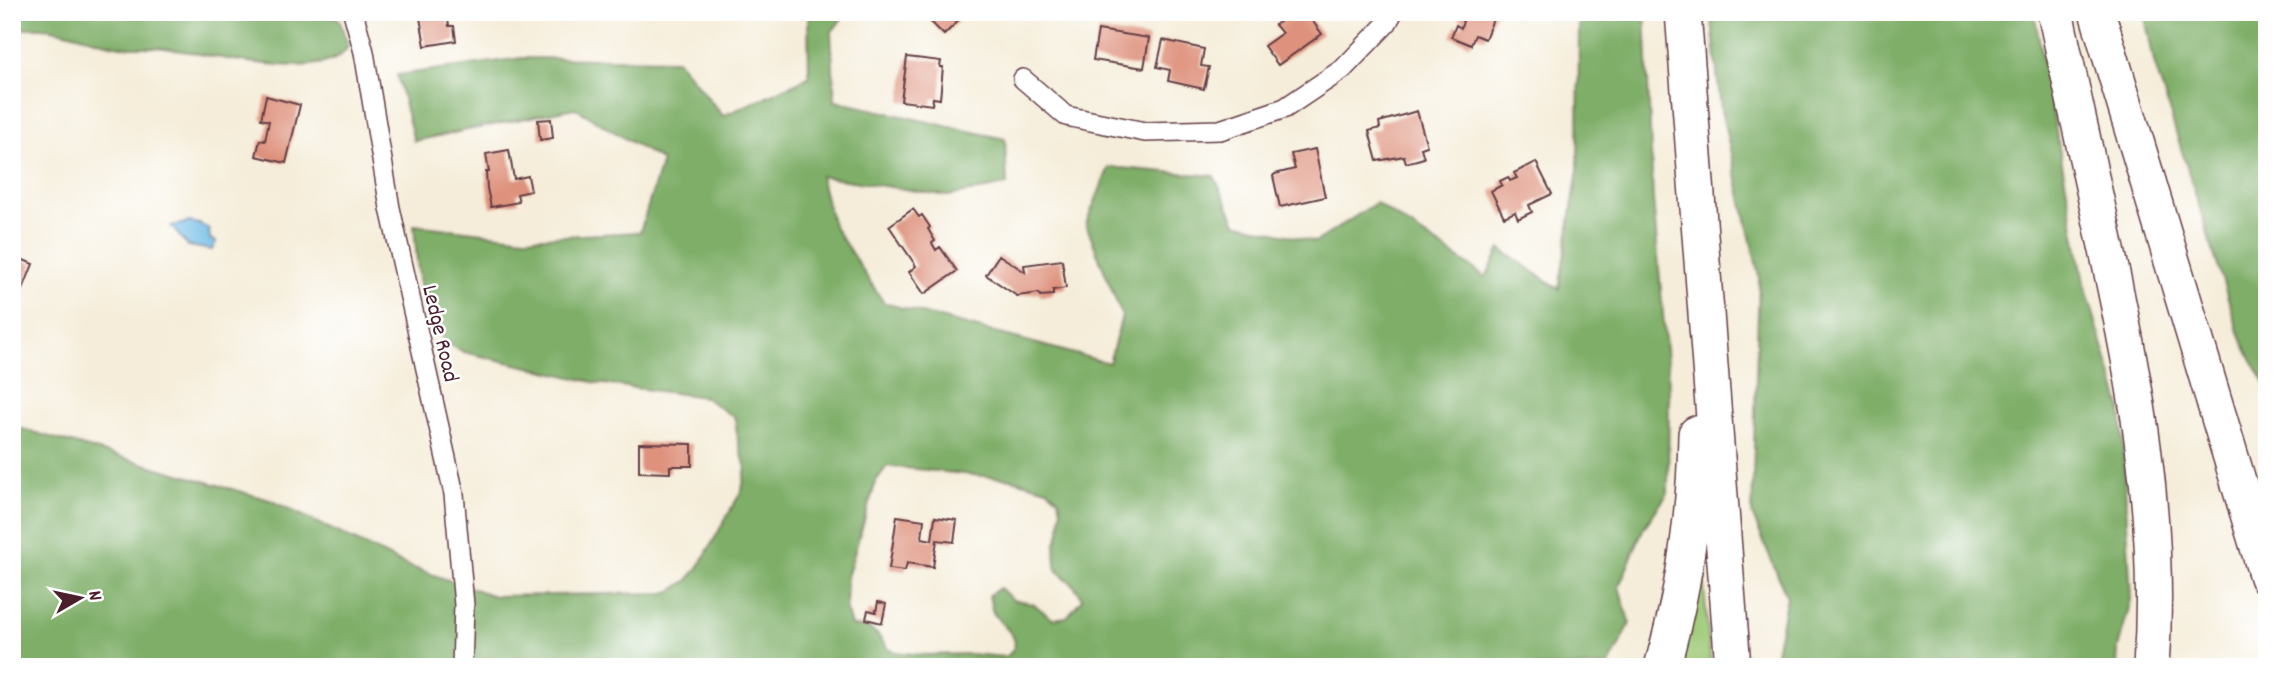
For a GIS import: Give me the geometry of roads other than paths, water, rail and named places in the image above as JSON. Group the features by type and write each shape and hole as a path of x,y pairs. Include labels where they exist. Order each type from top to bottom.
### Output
{"highway":[{"path":"1682,12 1733,667"},
{"path":"2055,12 2140,412 2153,530 2151,667"},
{"path":"2097,12 2267,577"},
{"path":"1662,667 1675,618 1686,553 1694,482 1698,396 1707,326"}],"street":[{"name":"Ledge Road","path":"353,12 366,63 384,182 454,494 464,605 462,667"},
{"path":"1023,79 1066,116 1145,132 1220,130 1285,108 1343,69 1387,23 1393,12"}],"water":[{"path":"189,222 209,229 210,239 216,242 212,250 188,246 171,226"}]}
